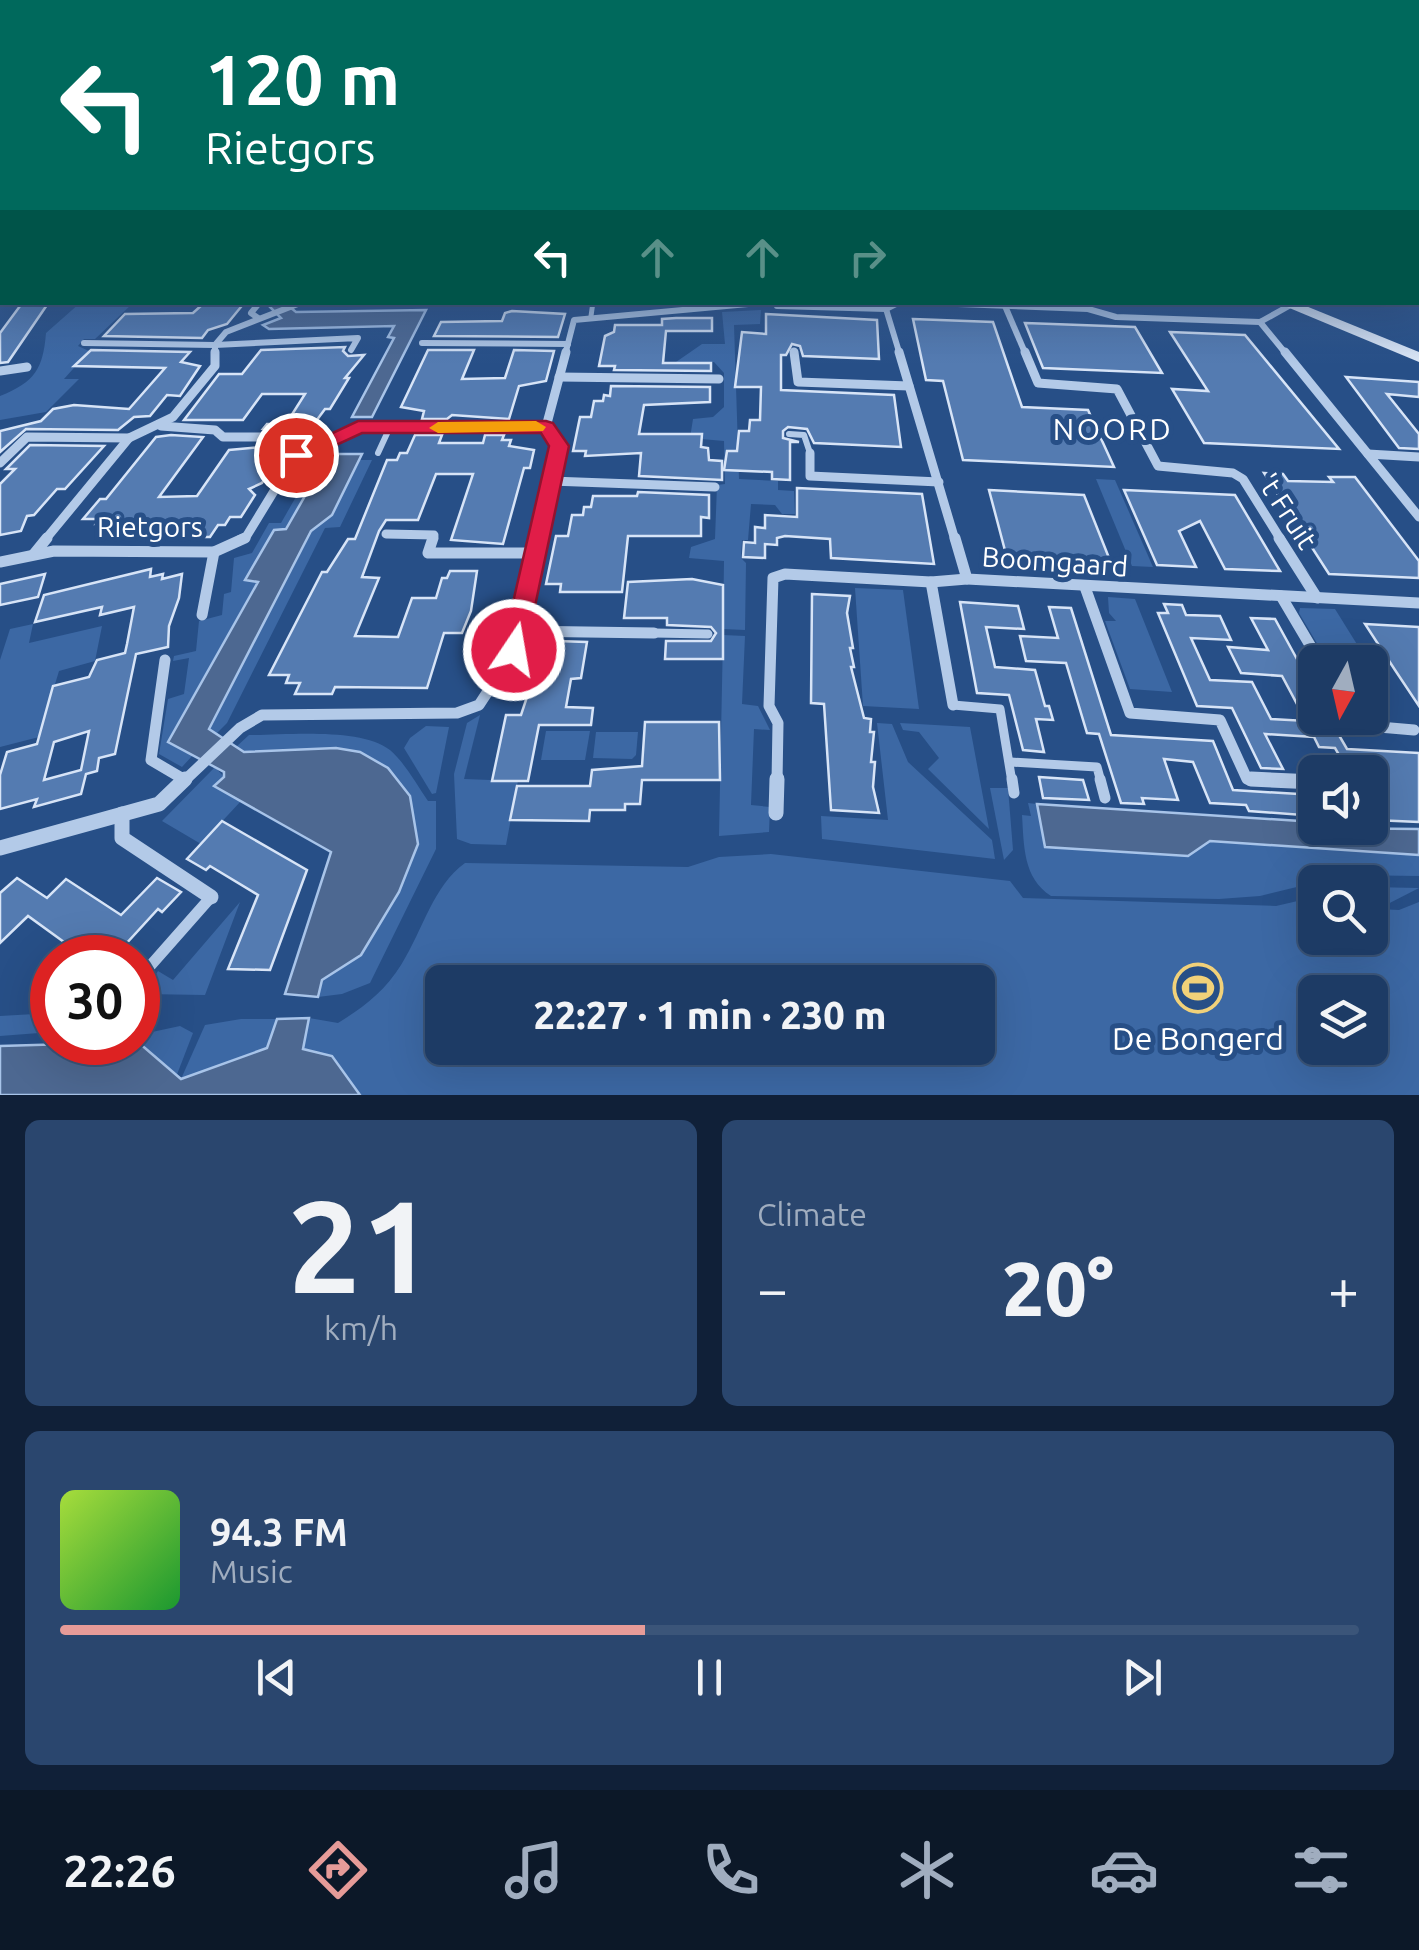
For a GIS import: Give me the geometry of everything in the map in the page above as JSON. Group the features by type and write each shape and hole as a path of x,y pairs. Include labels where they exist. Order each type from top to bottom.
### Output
{"street":[{"path":"258,305 252,313 258,318"},
{"path":"0,463 27,437 129,438 160,426 173,417 215,366 215,345 226,332 296,305"},
{"path":"0,848 159,804 240,728 262,716 457,713 479,705 514,650 559,446 546,427 574,320 722,305"},
{"path":"777,306 886,309 895,305"},
{"path":"979,305 1088,309 1116,317 1260,322 1288,305"},
{"path":"1292,305 1419,357"},
{"name":"'t Fruit","path":"1005,306 1038,383 1117,389 1158,466 1233,473 1243,479 1317,598"},
{"name":"Boomgaard","path":"886,309 967,579 1419,603"},
{"path":"1260,322 1419,517"},
{"path":"84,344 215,345 358,338 351,350"},
{"path":"422,343 568,344"},
{"path":"794,352 798,382 909,386"},
{"path":"0,372 27,367"},
{"path":"559,377 719,379"},
{"path":"160,426 216,430 223,437 302,437 313,446"},
{"name":"Rietgors","path":"0,562 54,551 214,552 246,537 296,455 358,427 546,427"},
{"path":"34,554 129,438"},
{"path":"810,454 810,476 939,482"},
{"path":"1368,454 1419,457"},
{"path":"551,481 715,486"},
{"path":"386,534 434,535 428,552 536,552"},
{"path":"202,616 214,552"},
{"path":"776,813 778,724 768,706 773,578 785,574 931,582 967,579"},
{"path":"931,582 952,705"},
{"path":"1085,587 1130,713 1220,720 1247,778 1298,781"},
{"path":"1282,596 1310,645"},
{"path":"518,632 654,633"},
{"path":"165,660 151,760 186,780"},
{"path":"1388,728 1416,730"},
{"path":"122,814 122,838 211,897"}],"lane":[{"path":"591,316 593,305"},
{"path":"378,453 390,427"},
{"path":"789,434 804,434 810,454"},
{"path":"654,633 708,634"},
{"path":"952,705 1000,709 1014,793"},
{"path":"1011,762 1097,768 1106,798"},
{"path":"160,954 211,897"}],"shaded area":[{"path":"78,305 131,305 95,339 84,339 78,346 89,351 64,379 79,379 46,412 0,420 0,396 35,373 46,333"},
{"path":"287,305 296,312 426,310 372,417 352,417 394,338 388,337 394,326 269,329 263,325 281,318 269,306"},
{"path":"761,310 760,324 734,325 739,479 778,481 778,490 794,491 795,514 782,514 775,505 751,504 748,540 742,540 741,558 746,563 745,630 723,629 724,561 689,558 691,547 715,539 717,485 725,484 724,441 690,438 693,419 713,417 724,407 724,373 714,362 676,362 702,344 725,344 722,312"},
{"path":"329,454 362,454 332,515 311,531 209,729 244,752 336,748 360,752 388,768 410,796 418,844 399,892 361,955 322,980 318,997 285,994 331,852 214,786 224,772 168,742 258,582 245,580 274,530 286,529"},
{"path":"317,460 325,460 286,529 246,580 258,581 169,741 193,755 182,767 159,754 168,699 184,694 189,658 173,661 174,656 196,651 199,621 222,615 224,594 231,592 234,558 252,553 269,523 281,523"},
{"path":"359,460 372,460 340,527 325,528 227,723 216,734 209,730 312,531 332,515"},
{"path":"1096,479 1115,480 1153,567 1132,566"},
{"path":"855,588 903,590 919,709 863,706"},
{"path":"1108,597 1135,599 1172,692 1130,689 1105,621 1116,621 1109,613"},
{"path":"1300,608 1335,609 1357,645 1318,645 1299,613"},
{"path":"33,624 29,643 102,626 95,661 59,671 39,737 0,747 0,660 10,629"},
{"path":"723,635 745,636 742,704 758,706 770,730 754,729 751,805 770,807 769,832 719,836"},
{"path":"480,715 464,779 518,781 506,845 471,844 457,839 454,774 467,723"},
{"path":"877,723 892,724 908,762 992,840 995,859 822,839 821,816 888,820"},
{"path":"900,723 970,727 989,829 928,769 939,758 919,732 903,730"},
{"path":"426,726 449,727 436,793 432,794 404,748"},
{"path":"546,731 590,731 585,760 541,760"},
{"path":"596,732 638,732 636,755 632,759 593,758"},
{"path":"249,735 342,735 377,743 401,761 428,801 436,801 436,849 370,983 342,994 318,997 322,980 361,955 399,892 360,752 336,748 243,752 236,747"},
{"path":"215,767 224,777 215,787 241,801 201,844 162,821"},
{"path":"990,788 1008,788 1013,850 1004,860"},
{"path":"1028,803 1037,804 1046,847 1188,856 1210,841 1419,855 1419,876 1388,876 1388,865 1298,865 1298,887 1260,896 1051,896 1035,880 1027,860 1022,815 1031,816"},
{"path":"1037,804 1298,821 1298,845 1388,845 1388,829 1419,829 1419,855 1210,841 1188,856 1045,847"},
{"name":"De Bongerd","path":"771,854 1010,881 1023,898 1276,906 1298,901 1298,955 1388,955 1388,909 1399,910 1419,902 1419,1095 266,1095 313,1051 302,1049 309,1018 338,1023 388,983 445,883 465,863 688,867 719,857"},
{"name":"De Bongerd","path":"1388,887 1419,888 1388,904"},
{"path":"240,902 205,995 160,994 160,972 173,980"},
{"path":"30,1014 30,1034 0,1036 0,1016"},
{"path":"309,1018 303,1049 332,1056 360,1095 0,1095 0,1046 30,1045 30,1065 160,1065 160,1061 181,1079 267,1048 277,1019"},
{"path":"277,1019 267,1048 181,1079 205,1025"},
{"path":"180,1026 193,1033 176,1077 160,1062 160,1030"}],"building":[{"path":"21,305 47,305 8,362 0,363 0,333"},
{"path":"202,305 243,305 227,324 208,330 202,338 104,336 125,314 193,313"},
{"path":"505,313 565,314 558,337 434,336 441,322 502,321"},
{"path":"766,314 877,320 879,359 803,356 800,346 792,344 786,355 781,355 781,390 894,395 901,447 814,443 807,429 788,427 783,438 799,442 790,442 790,480 772,479 772,472 724,470 727,451 737,451 739,431 749,431 750,420 760,420 761,387 735,387 742,332 766,334"},
{"path":"712,318 712,331 666,331 663,363 711,363 711,371 614,370 615,366 599,366 605,336 614,332 615,325 662,325 662,319"},
{"path":"913,319 993,322 1022,407 1088,410 1114,467 963,460 943,381 926,380"},
{"path":"1025,323 1135,327 1162,373 1043,368"},
{"path":"1170,332 1245,335 1339,449 1204,443 1172,389 1208,391"},
{"path":"345,347 343,351 348,356 364,355 345,378 349,378 330,409 325,409 308,432 263,429 267,424 286,424 305,394 262,394 243,420 184,420 219,374 242,374 261,350"},
{"path":"91,350 190,352 181,362 200,366 180,396 167,395 150,416 134,417 118,430 26,429 0,452 0,431 41,421 53,409 74,405 129,409 165,368 74,366"},
{"path":"428,350 474,350 462,379 505,378 514,350 554,351 546,381 519,386 509,419 452,415 447,419 422,419 424,411 401,407"},
{"path":"1346,377 1419,382 1419,397 1387,394 1419,434 1419,449 1399,448"},
{"path":"611,386 710,387 710,402 644,405 639,434 702,434 701,447 708,448 709,460 722,461 722,480 639,476 641,453 585,456 586,451 573,451 580,417 591,417 594,401 610,396"},
{"path":"415,435 442,435 439,443 483,443 485,435 504,435 502,440 511,440 509,446 534,450 530,468 524,468 503,544 451,540 473,474 436,474 418,520 386,520 379,531 362,577 379,578 355,636 398,637 412,598 436,598 442,578 447,578 450,571 477,571 471,611 462,633 444,633 427,688 335,687 332,694 295,694 300,683 286,683 289,675 269,675 322,572 327,572 348,539 355,539 387,460 397,460 400,453 407,453"},
{"path":"156,437 203,437 159,497 197,496 229,450 285,445 262,483 249,489 255,495 241,517 230,517 210,537 179,537 182,532 102,532 108,524 96,524 100,519 83,519 100,499 106,499"},
{"path":"30,445 104,446 65,489 57,489 34,515 27,516 21,531 0,535 0,484 15,469 6,469"},
{"path":"1264,473 1283,474 1288,481 1333,482 1329,477 1355,477 1419,561 1419,578 1329,574"},
{"path":"797,488 922,494 934,564 831,558 830,539 785,536 777,538 777,545 765,544 765,558 743,557 744,542 755,543 755,527 765,528 765,515 797,517"},
{"path":"989,490 1084,495 1111,563 1007,558"},
{"path":"1124,490 1235,495 1280,571 1225,569 1200,521 1179,531 1196,567 1157,565"},
{"path":"638,492 709,495 709,518 701,517 701,536 628,536 622,592 560,592 561,584 546,584 556,536 568,536 572,515 583,515 584,507 591,507 593,496 637,496"},
{"path":"151,569 150,577 163,574 162,579 182,574 168,647 136,654 115,754 99,758 97,771 86,774 81,794 34,807 37,799 0,809 0,775 7,752 37,744 53,686 89,677 97,660 125,653 127,644 134,607 100,615 102,607 35,622 44,595","holes":["89,731 81,770 44,780 54,742"]},
{"path":"45,574 38,597 0,605 0,584"},
{"path":"692,579 723,585 723,659 665,659 666,641 711,641 716,633 711,627 667,625 667,618 624,618 628,582"},
{"path":"812,594 850,596 847,613 853,648 851,667 864,718 871,719 870,732 874,732 871,762 875,762 873,787 879,813 831,810 824,704 811,703"},
{"path":"960,602 1018,606 1024,629 986,627 995,667 1035,670 1053,720 1036,719 1044,752 1023,750 1009,695 977,693"},
{"path":"1164,604 1182,605 1186,615 1220,616 1231,640 1191,638 1210,680 1252,682 1271,719 1298,721 1298,735 1339,735 1347,749 1419,753 1419,822 1388,821 1388,755 1339,755 1335,748 1319,747 1314,737 1265,734 1283,769 1261,768 1232,708 1197,706 1158,613 1168,613"},
{"path":"1049,607 1071,608 1111,735 1213,741 1233,790 1298,794 1298,815 1210,803 1193,762 1164,759 1178,800 1142,798 1144,804 1121,803 1099,734 1087,733 1066,663 1026,661 1020,636 1058,638"},
{"path":"1251,618 1275,619 1298,661 1298,706 1282,676 1241,673 1228,647 1268,650"},
{"path":"1365,624 1419,627 1419,706 1388,659 1388,645 1379,645"},
{"path":"556,641 587,642 581,678 571,679 566,707 593,708 591,725 539,725 528,781 492,781 506,715 521,715 534,676 549,676"},
{"path":"645,722 719,722 720,780 642,780 640,804 625,804 625,810 590,810 589,821 510,820 517,786 590,786 592,770 642,766"},
{"path":"1039,777 1083,780 1089,800 1043,798"},
{"path":"222,821 307,870 270,970 228,969 258,895 210,866 206,870 187,859"},
{"path":"17,878 47,898 66,879 121,915 157,878 181,892 162,912 158,909 134,935 54,935 28,916 0,943 0,893"}],"slow traffic":[{"path":"438,428 536,427"}],"place":[{"name":"De Bongerd","path":"1198,988"}],"district":[{"name":"NOORD","path":"1113,429"}],"route":[{"path":"296,455 358,427 546,427 554,434 559,446 514,650"}]}
